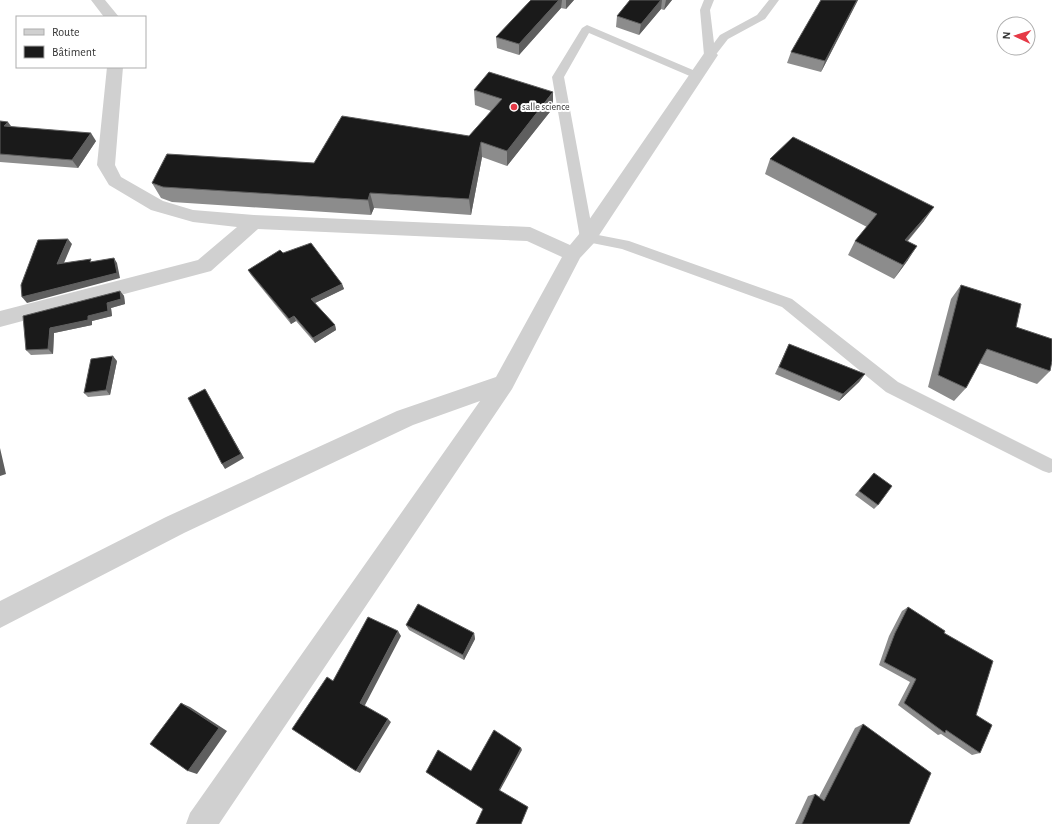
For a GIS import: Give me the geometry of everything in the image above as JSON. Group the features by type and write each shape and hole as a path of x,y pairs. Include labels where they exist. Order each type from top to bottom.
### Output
{"street":[{"path":"98,0 112,16"},
{"path":"202,824 504,383 580,246 710,55"},
{"path":"115,68 106,165 115,181 157,206 193,216 254,222 530,234 580,246"},
{"path":"0,319 204,266 254,222"},
{"path":"0,615 175,525 398,422 504,383"}],"lane":[{"path":"709,0 705,10 710,55"},
{"path":"710,55 724,37 761,17 774,0"},
{"path":"696,75 587,28 558,77 580,246 624,244 786,303 892,387 1049,466"}],"building":[{"path":"531,0 559,0 519,44 496,37"},
{"path":"630,0 661,0 641,24 617,16"},
{"path":"821,0 857,0 825,61 791,52"},
{"path":"489,72 553,92 507,151 481,142 469,199 370,193 368,200 163,187 152,183 167,154 314,163 342,116 469,136 502,99 474,90"},
{"path":"0,121 8,122 4,126 91,133 72,160 0,154"},
{"path":"793,137 934,207 905,240 917,246 903,265 855,241 877,214 770,159"},
{"path":"68,239 57,264 91,259 90,262 114,258 117,273 22,297 21,285 38,240"},
{"path":"311,243 342,284 311,299 335,325 313,338 294,316 289,319 248,270 280,250 283,253"},
{"path":"961,285 1021,304 1016,327 1052,339 1052,361 1050,371 987,349 966,388 938,375"},
{"path":"120,291 121,299 107,303 108,311 88,316 88,320 50,328 48,349 26,350 23,316"},
{"path":"789,344 865,374 843,394 779,367"},
{"path":"113,356 106,390 84,393 91,359"},
{"path":"205,389 241,454 222,464 188,398"},
{"path":"874,473 892,486 878,505 859,491"},
{"path":"418,604 474,633 463,655 406,625"},
{"path":"908,607 945,631 944,633 993,661 976,715 992,725 980,753 946,730 945,733 904,703 916,679 884,662 895,633"},
{"path":"368,617 398,631 360,703 388,719 356,771 292,729 327,677 333,681"},
{"path":"181,703 219,728 188,771 150,744"},
{"path":"863,724 931,773 909,824 802,824 815,794 824,801"},
{"path":"494,730 521,748 499,790 528,807 521,824 476,824 483,809 426,772 438,750 471,771"}],"place":[{"name":"salle science","path":"514,107"}]}
